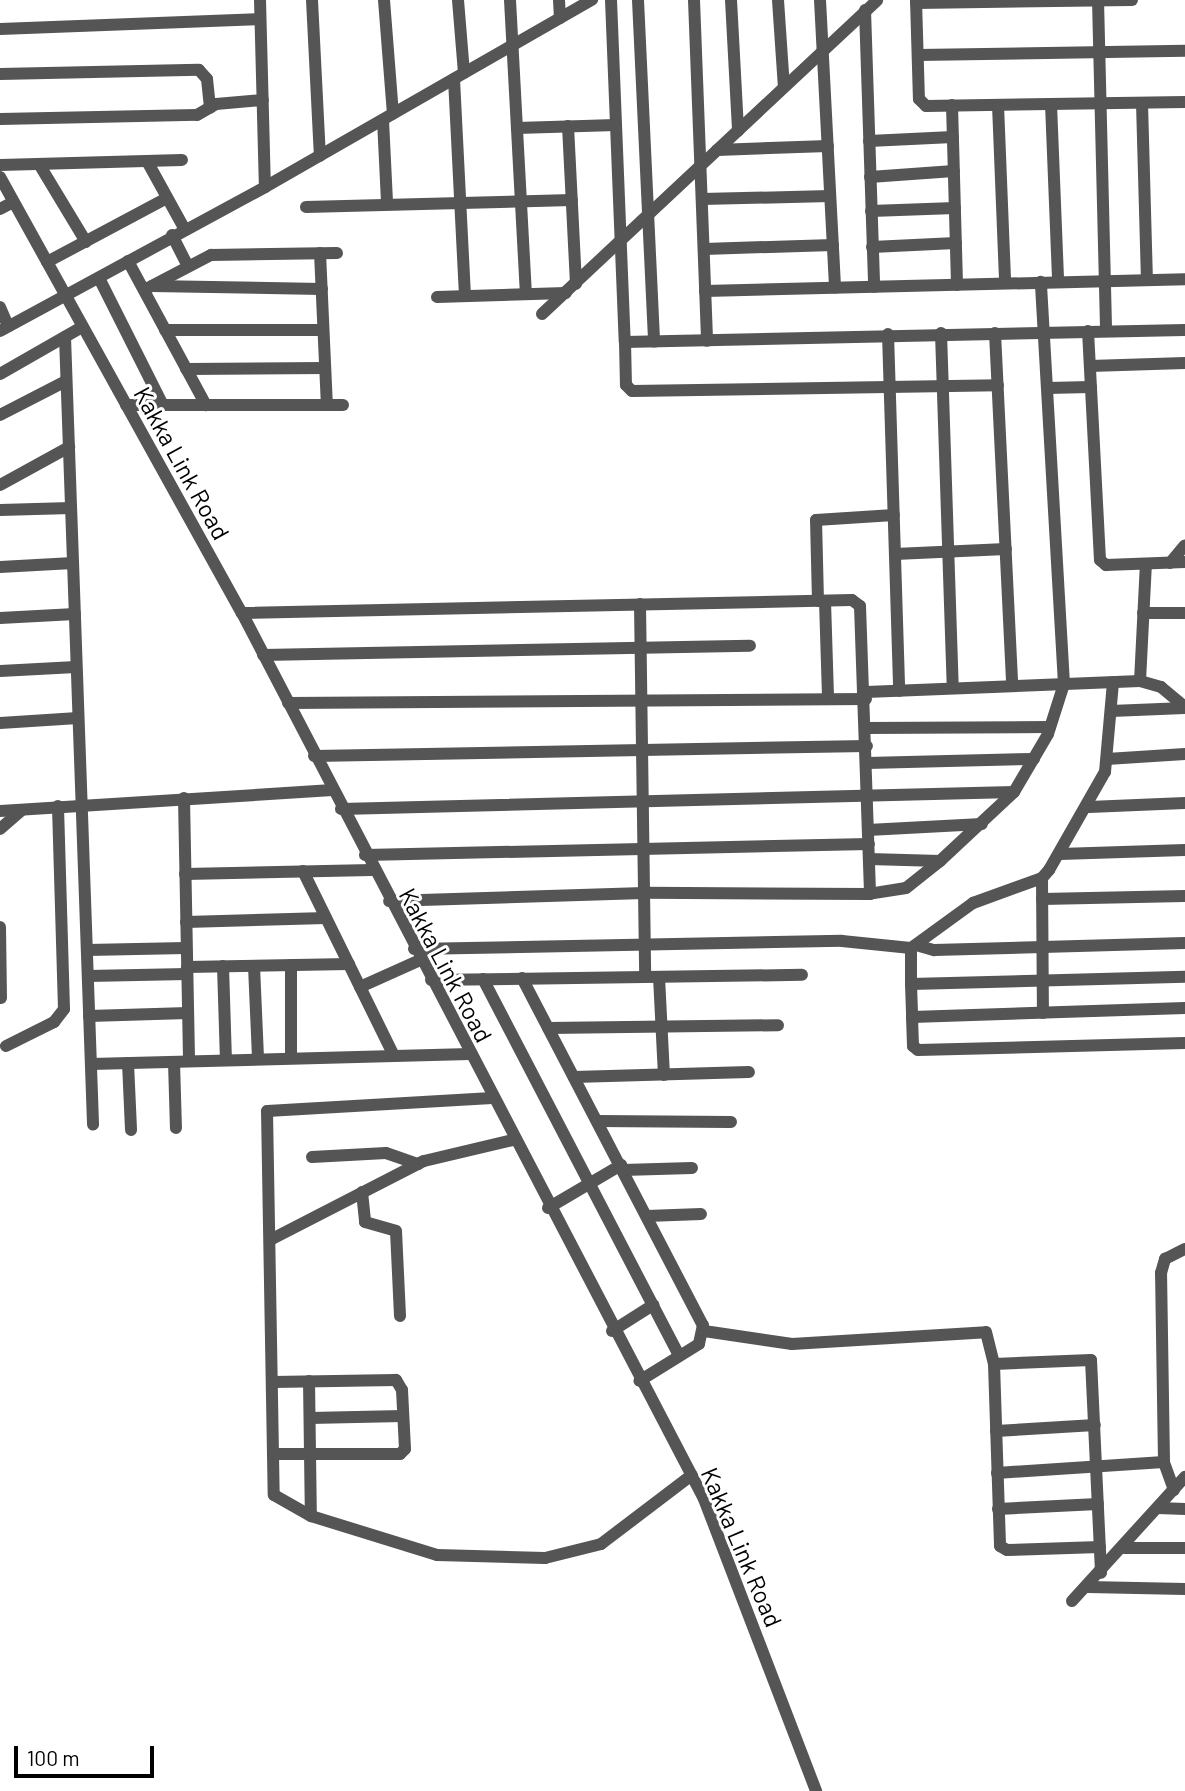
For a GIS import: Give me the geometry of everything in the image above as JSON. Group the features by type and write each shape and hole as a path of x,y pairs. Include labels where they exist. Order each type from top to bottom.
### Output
{"street":[{"path":"260,0 265,187"},
{"path":"312,0 320,156"},
{"path":"384,0 388,117 387,203"},
{"path":"458,0 460,202 465,296"},
{"path":"510,0 526,293"},
{"path":"559,0 560,18"},
{"path":"0,307 4,328 66,298 184,228 265,187 592,0"},
{"path":"611,0 626,385 632,391 998,385"},
{"path":"638,0 654,342"},
{"path":"694,0 707,341"},
{"path":"731,0 738,131"},
{"path":"778,0 784,87"},
{"path":"820,0 835,288"},
{"path":"1098,0 1106,331"},
{"path":"1132,0 916,1 920,102 952,106 1185,102"},
{"path":"542,314 621,243 870,4"},
{"path":"870,4 869,141 874,287"},
{"path":"0,29 260,19"},
{"path":"918,55 1185,51"},
{"path":"0,74 200,70 206,79 210,108"},
{"path":"0,119 197,115 210,108 263,100"},
{"path":"1142,103 1147,280"},
{"path":"1051,104 1058,282"},
{"path":"999,105 1005,283"},
{"path":"952,106 957,285"},
{"path":"517,128 616,125"},
{"path":"568,126 572,200 571,288"},
{"path":"869,141 953,136"},
{"path":"717,150 828,146"},
{"path":"0,165 182,160"},
{"path":"147,161 184,228"},
{"path":"39,164 86,242"},
{"path":"870,177 954,171"},
{"name":"Kakka Link Road","path":"0,177 243,613 388,901 612,1331 692,1475 816,1791"},
{"path":"702,199 830,196"},
{"path":"47,262 167,198"},
{"path":"306,207 572,200"},
{"path":"0,209 13,202"},
{"path":"871,211 955,208"},
{"path":"172,235 188,266"},
{"path":"872,247 956,243"},
{"path":"704,249 833,245"},
{"path":"148,288 218,253 337,253"},
{"path":"320,253 327,405"},
{"path":"128,261 148,288 165,330 206,405"},
{"path":"99,278 163,405"},
{"path":"705,291 1185,279"},
{"path":"388,901 644,893 870,894 906,888 983,824 1014,792 1034,759 1051,727 1064,684 1041,282"},
{"path":"148,288 322,289"},
{"path":"437,297 571,288"},
{"path":"0,374 82,327"},
{"path":"165,330 323,330"},
{"path":"625,342 942,332 1185,330"},
{"path":"1088,331 1100,560 1106,565 1185,562"},
{"path":"942,332 953,688"},
{"path":"995,333 1012,686"},
{"path":"888,334 899,691"},
{"path":"65,337 93,1125"},
{"path":"1090,366 1185,363"},
{"path":"186,369 325,368"},
{"path":"0,415 66,382"},
{"path":"1047,388 1091,387"},
{"path":"126,405 343,405"},
{"path":"0,485 69,447"},
{"path":"0,510 71,508"},
{"path":"828,699 816,520 894,514"},
{"path":"1170,563 1185,545"},
{"path":"895,554 1006,549"},
{"path":"0,567 73,563"},
{"path":"1140,681 1146,564"},
{"path":"243,613 852,600 860,606 866,696 870,894"},
{"path":"640,604 645,977"},
{"path":"1143,613 1185,612"},
{"path":"0,618 75,614"},
{"path":"263,655 750,646"},
{"path":"0,671 76,667"},
{"path":"288,703 828,699 899,691 1140,681 1161,687 1185,707"},
{"path":"1113,682 1107,760 1089,807 1042,878 973,903 914,946 911,985 913,1046 918,1050 1185,1043"},
{"path":"1111,712 1185,707"},
{"path":"0,723 78,718"},
{"path":"866,728 1051,727"},
{"path":"314,756 867,746"},
{"path":"1107,760 1185,754"},
{"path":"867,762 1034,759"},
{"path":"0,811 332,790"},
{"path":"341,809 1014,792"},
{"path":"184,798 188,1061"},
{"path":"1089,807 1185,803"},
{"path":"6,1046 54,1022 64,1009 58,806"},
{"path":"0,828 22,810"},
{"path":"868,830 983,824"},
{"path":"365,855 869,844"},
{"path":"1060,854 1185,850"},
{"path":"869,859 940,861"},
{"path":"185,874 372,870"},
{"path":"303,871 394,1056"},
{"path":"1042,878 1040,946 1043,1013"},
{"path":"1042,900 1185,896"},
{"path":"186,922 326,918"},
{"path":"0,927 1,998"},
{"path":"360,987 417,954 645,942 842,941 934,950 1185,943"},
{"path":"87,950 187,948"},
{"path":"88,976 187,971 223,966 349,964"},
{"path":"254,965 258,1059"},
{"path":"291,965 291,1058"},
{"path":"223,966 226,1060"},
{"path":"431,980 802,975"},
{"path":"659,977 664,1075"},
{"path":"911,985 1185,977"},
{"path":"522,978 704,1331 699,1344 639,1381"},
{"path":"482,979 679,1355"},
{"path":"912,1017 1185,1009"},
{"path":"89,1016 188,1013"},
{"path":"548,1028 778,1025"},
{"path":"91,1064 470,1054"},
{"path":"174,1062 176,1128"},
{"path":"128,1063 131,1130"},
{"path":"574,1077 749,1072"},
{"path":"492,1098 270,1108 274,1495 311,1516 445,1557 545,1559 601,1544 692,1475"},
{"path":"597,1121 731,1122"},
{"path":"271,1240 418,1164 513,1140"},
{"path":"312,1157 386,1153 418,1164"},
{"path":"548,1208 622,1168 692,1168"},
{"path":"362,1192 365,1222 396,1231 400,1316"},
{"path":"647,1216 701,1214"},
{"path":"1174,1490 1164,1462 1161,1273 1165,1259 1185,1249"},
{"path":"612,1331 653,1305"},
{"path":"704,1331 792,1344 978,1331 990,1336 994,1364 998,1509 1003,1550 1100,1547"},
{"path":"994,1364 1091,1360 1101,1573"},
{"path":"273,1382 396,1380 403,1416 402,1453 273,1454"},
{"path":"309,1381 311,1516"},
{"path":"310,1418 403,1416"},
{"path":"996,1430 1095,1425"},
{"path":"997,1473 1164,1462"},
{"path":"1072,1601 1124,1548 1185,1477"},
{"path":"998,1509 1098,1504"},
{"path":"1158,1508 1185,1509"},
{"path":"1124,1548 1185,1548"},
{"path":"1088,1587 1185,1589"}]}
